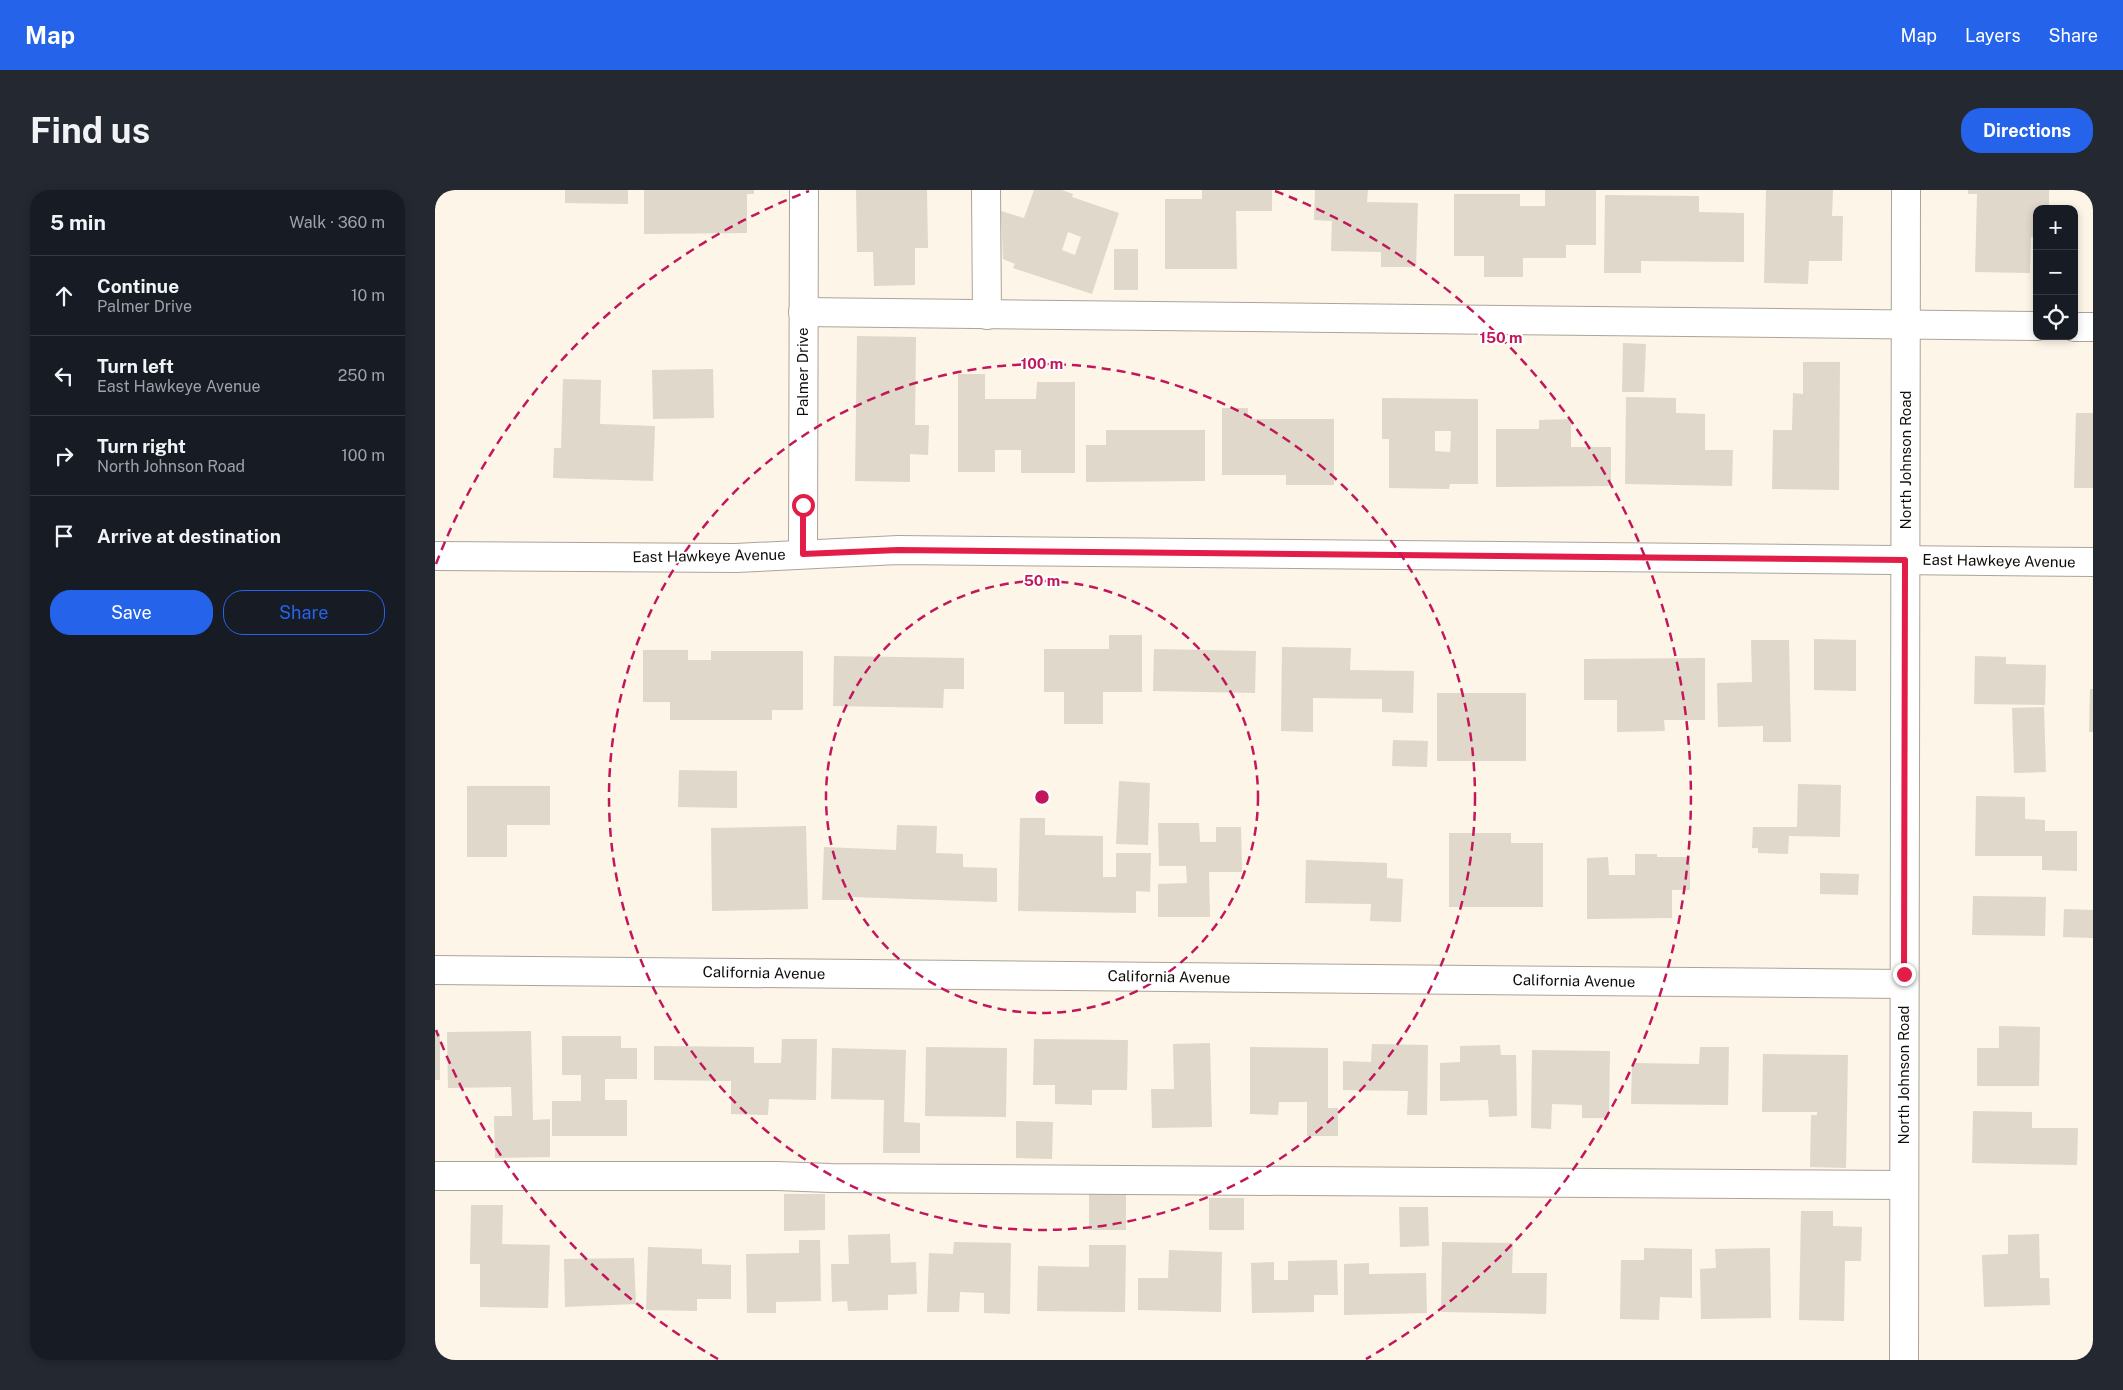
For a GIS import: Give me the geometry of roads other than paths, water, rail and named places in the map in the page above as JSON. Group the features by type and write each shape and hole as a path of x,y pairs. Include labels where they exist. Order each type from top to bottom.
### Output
{"street":[{"name":"Palmer Drive","path":"803,554 804,190"},
{"path":"986,190 987,315"},
{"name":"North Johnson Road","path":"1904,1360 1903,984 1906,190"},
{"path":"803,312 2033,326"},
{"path":"2078,327 2093,327"},
{"name":"East Hawkeye Avenue","path":"435,556 736,558 898,550 2093,562"},
{"name":"California Avenue","path":"435,970 1903,984"},
{"path":"435,1176 777,1176 1904,1185"}]}
